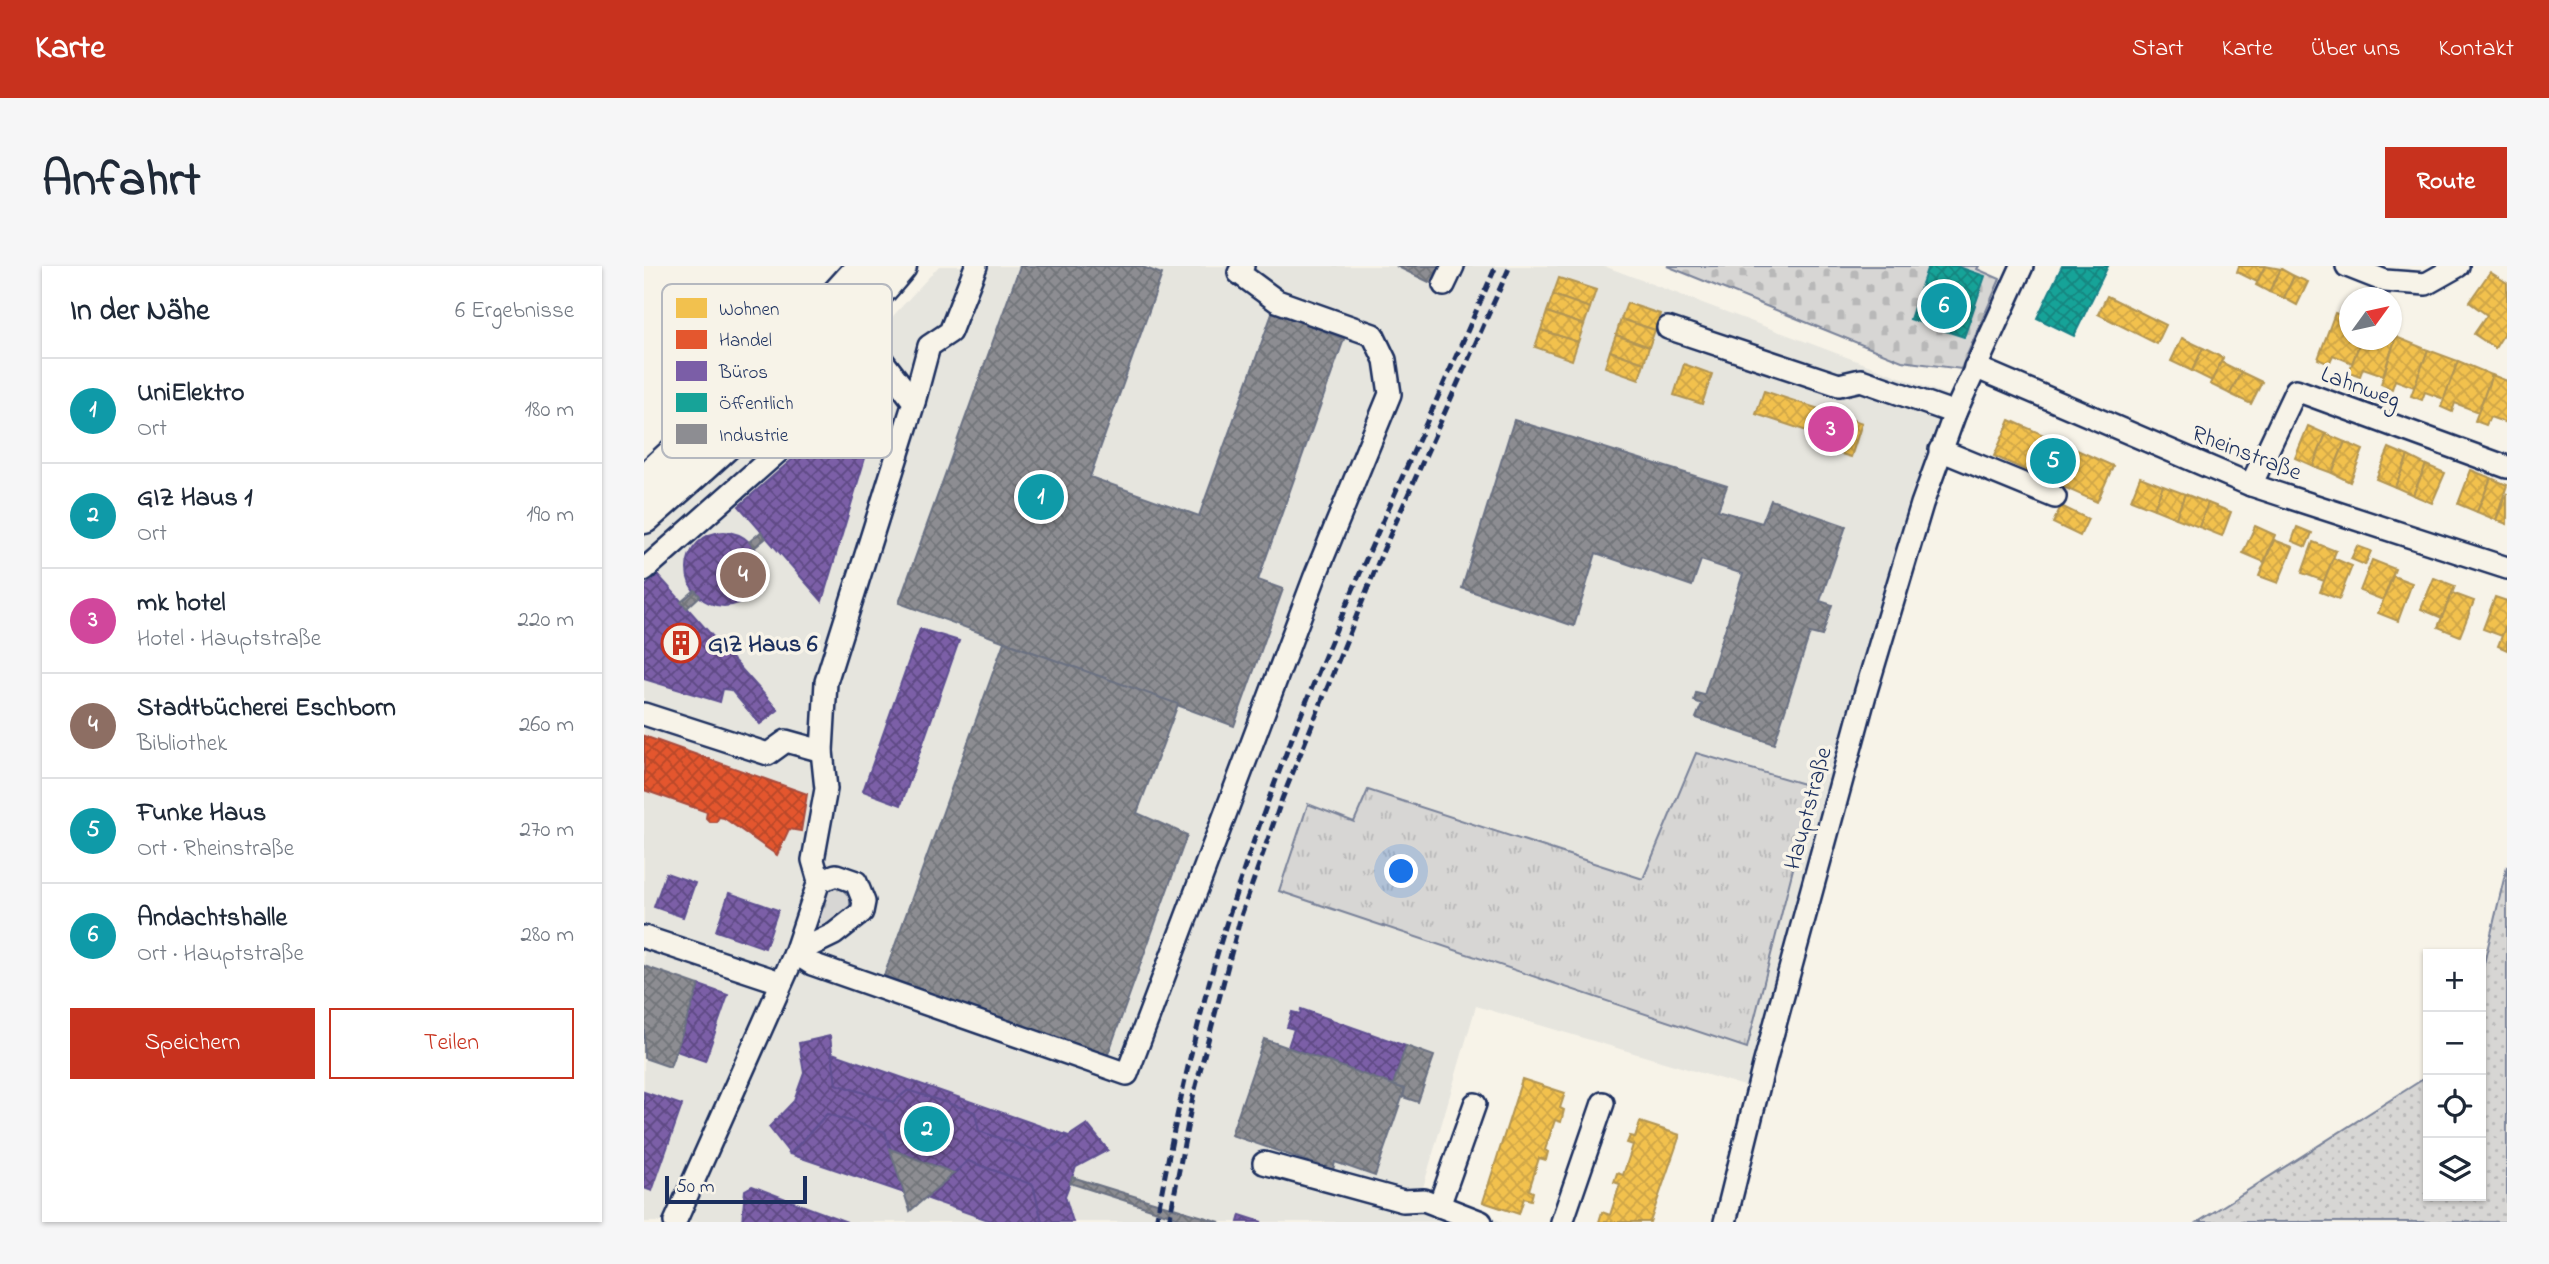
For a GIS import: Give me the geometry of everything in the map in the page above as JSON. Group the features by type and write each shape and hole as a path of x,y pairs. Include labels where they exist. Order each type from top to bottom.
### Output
{"highway":[{"path":"848,284 864,266"},
{"path":"883,284 900,266"},
{"path":"644,482 670,458"},
{"path":"644,517 711,458"}],"street":[{"path":"675,1222 795,953 819,881 813,860 825,789 822,751 826,682 929,346 950,332 976,266"},
{"path":"795,953 813,964 1127,1074 1314,579 1390,394 1385,359 1373,335 1276,301 1239,273 1242,266"},
{"name":"Hauptstraße","path":"1725,1222 1764,1065 1866,691 1940,450 2022,266"},
{"path":"2347,266 2385,281 2426,284 2458,266"},
{"path":"1668,328 1839,385 1861,380 1955,412"},
{"name":"Rheinstraße","path":"1975,367 2251,485 2507,568"},
{"path":"892,373 914,402"},
{"name":"Lahnweg","path":"2251,485 2296,390 2507,467"},
{"path":"1940,450 2055,497"},
{"path":"644,570 771,458"},
{"path":"644,714 768,754 786,741 822,751"},
{"path":"795,953 834,934 862,912 864,902 856,882 836,874 819,881"},
{"path":"644,937 780,982"},
{"path":"1562,1222 1603,1103"},
{"path":"1432,1203 1475,1104"},
{"path":"1264,1163 1403,1201 1432,1203 1481,1222"}],"shaded area":[{"path":"939,266 1604,266 1958,399 1922,491 1913,487 1834,764 1748,1087 1476,1006 1422,1191 1502,1222 644,1222 644,526 730,458 892,458 892,317"}],"green space":[{"path":"1667,266 1979,266 1977,269 2000,279 1961,369 1902,361"},
{"path":"1696,753 1814,787 1747,1048 1279,891 1308,804 1354,822 1368,790 1643,879"},
{"path":"2507,866 2507,1222 2198,1222 2423,1079 2423,1201 2486,1201 2486,955"},
{"path":"835,887 841,888 850,897 850,910 809,939 823,892"}],"building: Wohnen":[{"path":"2239,266 2265,266 2257,282 2237,272"},
{"path":"2265,266 2281,269 2269,292 2256,285"},
{"path":"2281,269 2294,276 2284,298 2269,292"},
{"path":"2490,272 2507,283 2507,329 2495,348 2474,334 2487,315 2469,302"},
{"path":"2294,276 2308,282 2297,305 2284,298"},
{"path":"1559,278 1596,290 1590,308 1553,295"},
{"path":"1553,295 1590,308 1584,325 1547,312"},
{"path":"2107,296 2166,325 2157,344 2098,314"},
{"path":"1627,303 1660,314 1655,330 1621,319"},
{"path":"1547,312 1584,325 1578,342 1541,330"},
{"path":"2335,313 2339,315 2339,350 2357,350 2352,363 2333,355 2329,364 2318,359"},
{"path":"1621,319 1655,330 1649,347 1616,335"},
{"path":"1541,330 1578,342 1572,360 1535,347"},
{"path":"1616,335 1649,347 1644,363 1610,351"},
{"path":"2182,338 2203,348 2192,371 2171,361"},
{"path":"2402,339 2428,350 2414,387 2395,380 2392,389 2381,384 2392,350 2402,350"},
{"path":"2203,348 2223,358 2212,381 2192,371"},
{"path":"2357,350 2392,350 2383,375 2363,368 2360,376 2349,372"},
{"path":"2428,350 2458,361 2444,399 2425,392 2422,400 2411,396"},
{"path":"1610,351 1644,363 1639,379 1605,367"},
{"path":"2458,361 2492,375 2478,412 2455,403 2452,412 2441,407"},
{"path":"2221,362 2241,372 2230,394 2210,384"},
{"path":"1684,364 1712,374 1702,404 1674,395"},
{"path":"2241,372 2262,382 2251,404 2230,394"},
{"path":"2492,375 2507,381 2507,423 2490,417 2486,425 2475,421"},
{"path":"1764,391 1862,423 1851,457 1815,446 1819,435 1756,414"},
{"path":"2010,420 2113,466 2097,502 1994,456"},
{"path":"2308,426 2326,434 2313,466 2295,458"},
{"path":"2326,434 2345,442 2332,473 2313,466"},
{"path":"2345,442 2363,450 2350,482 2332,473"},
{"path":"2389,448 2408,456 2395,487 2376,479"},
{"path":"2408,456 2426,465 2413,495 2395,487"},
{"path":"2426,465 2445,473 2432,503 2413,495"},
{"path":"2471,470 2491,478 2477,512 2458,504"},
{"path":"2140,477 2163,486 2154,509 2131,500"},
{"path":"2491,478 2507,485 2496,520 2477,512"},
{"path":"2163,486 2185,494 2176,518 2154,509"},
{"path":"2507,493 2507,524 2496,520"},
{"path":"2185,494 2208,503 2199,527 2176,518"},
{"path":"2208,503 2231,512 2222,536 2199,527"},
{"path":"2061,506 2088,519 2080,536 2053,523"},
{"path":"2255,526 2275,535 2264,562 2243,553"},
{"path":"2297,527 2312,533 2306,547 2292,541"},
{"path":"2274,540 2293,547 2278,583 2259,576"},
{"path":"2313,542 2336,551 2324,581 2302,573"},
{"path":"2357,546 2371,551 2365,565 2351,559"},
{"path":"2333,558 2352,566 2339,599 2320,592"},
{"path":"2372,560 2395,569 2383,600 2360,591"},
{"path":"2393,576 2412,583 2398,621 2378,613"},
{"path":"2434,578 2455,586 2442,618 2421,609"},
{"path":"2452,593 2474,601 2460,636 2438,627"},
{"path":"2495,597 2507,601 2507,623 2502,636 2483,629"},
{"path":"2507,623 2507,650 2498,646"},
{"path":"1522,1079 1565,1093 1560,1108 1564,1110 1561,1122 1555,1120 1545,1150 1548,1152 1546,1160 1539,1158 1529,1190 1533,1192 1531,1200 1524,1198 1519,1214 1483,1202"},
{"path":"1640,1122 1680,1135 1650,1222 1599,1222 1602,1212 1610,1215 1620,1184 1614,1182 1617,1173 1623,1175 1633,1145 1627,1143 1630,1136 1635,1137"}],"building: Handel":[{"path":"644,736 807,794 801,831 789,829 777,855 724,818 719,817 716,822 710,822 706,818 707,812 644,790"}],"building: Büros":[{"path":"794,458 865,458 822,601 739,506"},
{"path":"724,532 738,535 750,543 758,555 761,569 758,583 750,595 738,603 724,606 710,603 698,595 690,583 687,569 690,555 698,543 710,535"},
{"name":"GIZ Haus 6","path":"658,575 778,710 760,724 731,690 723,689 720,702 644,679 644,587"},
{"path":"920,629 959,641 901,805 863,791"},
{"path":"666,873 695,883 683,917 654,907"},
{"path":"729,893 778,910 765,948 716,931"},
{"path":"699,985 728,995 705,1061 676,1051"},
{"path":"1301,1009 1406,1046 1393,1085 1288,1047 1294,1029 1287,1027 1292,1012 1300,1014"},
{"path":"830,1036 836,1084 893,1102 908,1090 975,1112 979,1131 1043,1153 1087,1124 1108,1150 1076,1167 1065,1196 1073,1222 1042,1222 1033,1185 968,1161 954,1173 890,1149 885,1132 827,1114 790,1154 769,1127 794,1101 804,1073 799,1043"},
{"path":"832,1053 1069,1136 1043,1153 979,1131 975,1112 908,1090 893,1102 836,1084"},
{"path":"644,1092 682,1105 652,1191 644,1188"},
{"path":"827,1114 885,1132 904,1193 790,1154"},
{"path":"968,1161 1033,1185 1042,1222 994,1222 925,1198"},
{"path":"752,1186 847,1222 742,1222 745,1190"},
{"path":"1240,1215 1262,1222 1238,1222"}],"building: Öffentlich":[{"path":"1928,266 1956,266 1985,276 1964,337 1910,319"},
{"path":"2062,266 2108,266 2074,336 2037,318"}],"building: Industrie":[{"path":"1020,266 1140,266 1162,274 1090,477 1199,516 1273,311 1344,339 1258,580 1283,589 1234,726 899,603"},
{"path":"1396,266 1446,266 1437,286"},
{"path":"1514,420 1727,486 1718,510 1762,523 1771,500 1846,526 1820,601 1832,605 1822,636 1810,633 1774,744 1696,718 1702,704 1694,701 1696,693 1704,695 1743,574 1701,560 1692,586 1596,553 1574,626 1462,588"},
{"path":"761,532 766,538 754,548 749,542"},
{"path":"695,590 700,596 687,608 681,602"},
{"path":"1004,642 1178,704 1137,813 1187,835 1107,1057 884,976"},
{"path":"644,966 699,985 670,1067 644,1058"},
{"path":"1264,1039 1405,1089 1375,1176 1335,1162 1333,1170 1231,1135"},
{"path":"1406,1046 1434,1056 1418,1102 1403,1097 1405,1089 1393,1085"},
{"path":"890,1149 954,1173 910,1211"},
{"path":"1072,1177 1220,1222 1192,1222 1070,1183"}],"railway":[{"path":"1156,1222 1206,993 1256,834 1353,589 1496,266"},
{"path":"1169,1222 1193,1097 1241,916 1282,799 1382,553 1510,266"}],"place":[{"name":"Andachtshalle","path":"1944,306"},
{"name":"mk hotel","path":"1831,429"},
{"name":"Funke Haus","path":"2053,461"},
{"name":"UniElektro","path":"1041,497"},
{"name":"Stadtbücherei Eschborn","path":"743,575"},
{"name":"GIZ Haus 6","path":"681,643"},
{"name":"GIZ Haus 1","path":"927,1129"}]}
